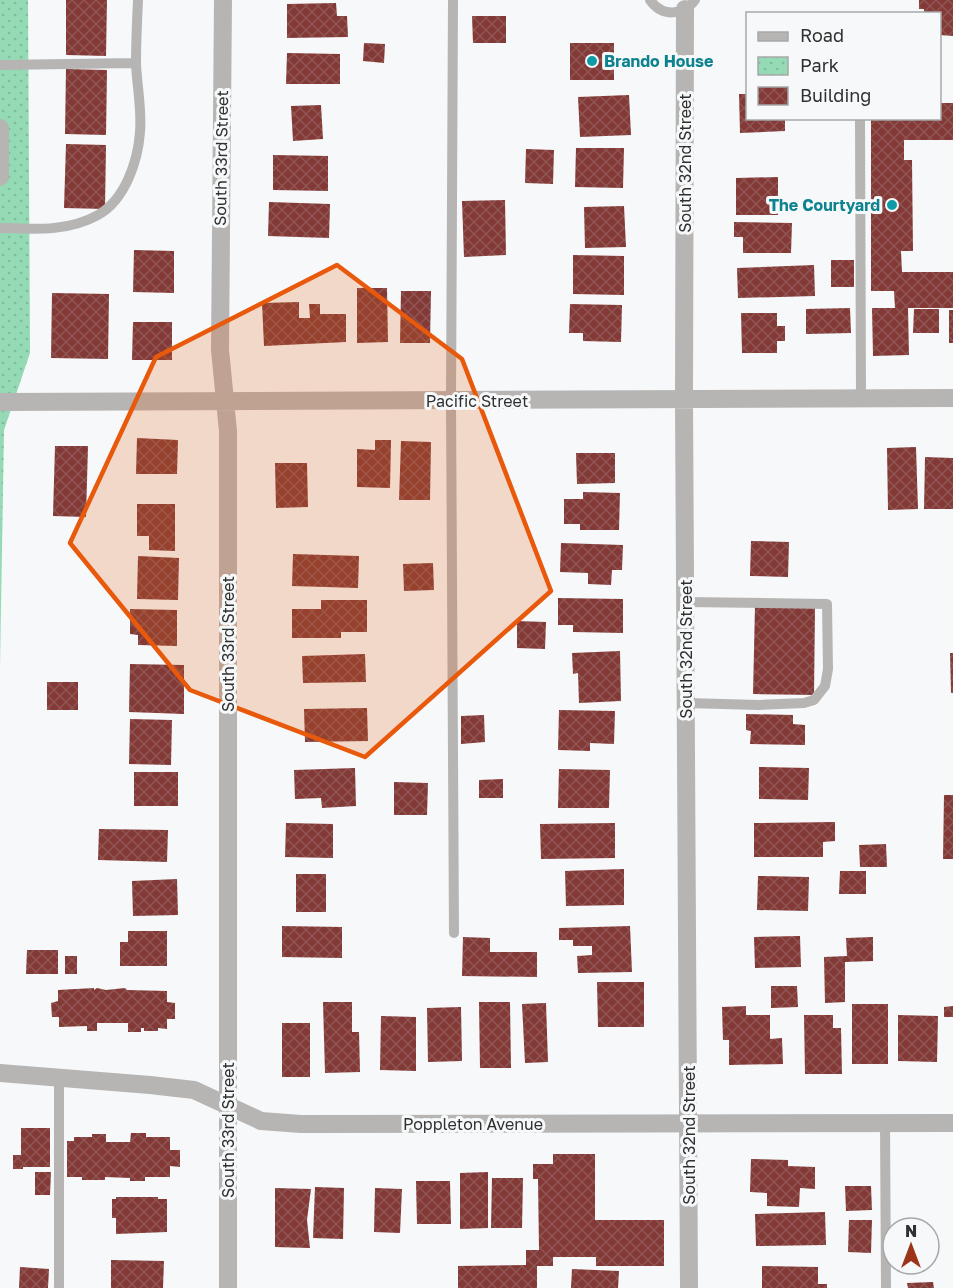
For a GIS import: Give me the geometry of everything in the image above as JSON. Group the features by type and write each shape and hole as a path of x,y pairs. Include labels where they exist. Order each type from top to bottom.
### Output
{"street":[{"name":"South 33rd Street","path":"223,0 220,350 228,430 228,1288"},
{"name":"South 32nd Street","path":"689,1288 684,400 690,5"},
{"path":"0,129 0,177"},
{"name":"Pacific Street","path":"0,402 953,398"},
{"name":"Poppleton Avenue","path":"0,1073 194,1090 261,1121 301,1124 953,1123"}],"lane":[{"path":"0,228 43,230 65,226 98,215 109,207 121,191 133,170 140,132 136,63 138,0"},
{"path":"453,0 451,401 454,933"},
{"path":"650,0 662,11 677,13 690,5"},
{"path":"0,65 136,63"},
{"path":"860,120 861,399"},
{"path":"686,602 827,604 828,669 825,686 814,700 759,705 686,703"},
{"path":"59,1077 59,1288"},
{"path":"885,1124 886,1288"}],"highlighted area":[{"path":"337,265 462,359 551,591 365,757 190,690 70,543 156,357"}],"green space":[{"path":"0,0 28,0 30,353 4,430 0,667"}],"building":[{"path":"66,0 107,0 106,56 66,55"},
{"path":"919,0 953,0 953,36 941,35 941,12 924,12 924,9 919,9"},
{"path":"336,3 337,16 347,16 348,37 287,38 287,4"},
{"path":"472,16 506,16 506,43 473,43"},
{"path":"364,43 385,44 384,63 363,61"},
{"name":"Brando House","path":"570,43 614,43 614,80 570,80"},
{"path":"287,53 340,54 340,84 286,84"},
{"path":"66,69 107,70 106,135 65,134"},
{"path":"739,94 746,94 746,120 785,120 785,131 740,133"},
{"path":"629,95 631,135 580,137 578,97"},
{"name":"The Courtyard","path":"941,103 953,103 953,140 904,140 904,160 912,160 913,251 901,251 902,272 953,272 953,308 908,308 909,355 873,356 872,308 895,308 894,291 871,291 871,120 941,120"},
{"path":"321,105 323,139 293,141 291,106"},
{"path":"66,144 106,145 105,209 64,208"},
{"path":"576,148 624,148 623,188 575,187"},
{"path":"526,149 554,150 553,184 525,183"},
{"path":"273,155 328,156 328,191 273,190"},
{"path":"778,177 778,215 736,215 736,178"},
{"path":"505,200 506,255 464,257 462,201"},
{"path":"269,202 330,204 329,238 268,236"},
{"path":"624,206 626,247 585,248 584,207"},
{"path":"734,222 792,223 791,253 743,253 743,237 734,237"},
{"path":"134,250 174,251 174,293 133,292"},
{"path":"573,255 624,256 624,295 573,294"},
{"path":"831,260 854,260 854,287 831,287"},
{"path":"814,265 815,296 738,298 737,268"},
{"path":"357,288 387,288 388,342 357,343"},
{"path":"401,291 431,291 430,343 400,343"},
{"path":"52,293 109,294 108,359 51,358"},
{"path":"299,302 299,318 310,318 309,304 320,304 320,314 346,314 346,342 264,346 262,303"},
{"path":"570,304 622,305 621,342 583,341 583,333 569,333"},
{"path":"850,308 851,333 806,334 806,309"},
{"path":"914,309 939,309 939,333 913,333"},
{"path":"949,310 953,310 953,343 949,343"},
{"path":"741,313 777,313 777,326 785,326 785,341 777,341 777,353 742,353"},
{"path":"133,322 172,322 172,360 132,360"},
{"path":"137,438 178,440 177,474 136,474"},
{"path":"375,440 391,440 390,488 357,487 357,449 375,450"},
{"path":"401,441 431,442 430,500 399,500"},
{"path":"55,446 88,446 86,517 53,516"},
{"path":"916,447 918,509 888,510 887,448"},
{"path":"576,453 615,453 615,483 577,484"},
{"path":"925,457 953,458 953,509 924,509"},
{"path":"275,463 307,463 308,507 276,508"},
{"path":"583,492 620,493 619,530 580,530 580,524 564,524 564,499 583,499"},
{"path":"137,504 175,504 175,551 149,550 149,536 137,536"},
{"path":"751,541 789,542 788,577 750,576"},
{"path":"561,543 623,545 622,570 612,570 611,585 588,584 588,573 560,572"},
{"path":"293,554 359,556 358,588 292,586"},
{"path":"138,556 179,558 178,600 137,599"},
{"path":"433,563 434,590 404,591 403,564"},
{"path":"558,598 623,599 623,633 573,632 573,625 558,625"},
{"path":"321,600 367,600 367,632 341,632 341,638 292,638 292,609 321,609"},
{"path":"755,606 815,607 814,695 753,694"},
{"path":"130,609 177,610 177,646 138,645 138,635 130,634"},
{"path":"517,621 546,622 545,649 517,648"},
{"path":"620,651 621,701 579,703 578,673 573,674 572,653"},
{"path":"950,653 953,653 953,693 951,693"},
{"path":"365,654 366,682 303,683 302,656"},
{"path":"130,664 184,665 184,714 129,712"},
{"path":"47,682 78,682 78,710 47,710"},
{"path":"367,708 368,741 305,742 304,709"},
{"path":"559,710 615,711 614,744 590,743 590,751 558,750"},
{"path":"746,714 793,715 793,724 805,725 805,745 750,744 751,731 746,730"},
{"path":"484,715 485,742 461,744 461,716"},
{"path":"130,719 172,720 171,765 129,764"},
{"path":"759,767 809,768 808,800 759,799"},
{"path":"355,768 356,806 322,808 321,798 295,799 294,770"},
{"path":"559,769 610,770 609,808 558,808"},
{"path":"134,772 178,772 178,806 134,806"},
{"path":"503,779 503,798 479,798 479,780"},
{"path":"394,782 428,783 427,815 394,815"},
{"path":"944,795 953,795 953,859 943,859"},
{"path":"835,822 835,841 823,842 823,857 754,857 754,823"},
{"path":"286,823 333,824 333,858 285,857"},
{"path":"615,823 615,858 541,859 540,824"},
{"path":"99,829 168,830 167,862 98,860"},
{"path":"886,844 887,867 860,867 859,845"},
{"path":"624,869 624,905 566,906 565,871"},
{"path":"840,871 866,871 866,894 839,894"},
{"path":"296,874 326,874 326,912 296,912"},
{"path":"758,876 809,877 808,911 757,910"},
{"path":"177,879 178,915 133,916 132,881"},
{"path":"282,926 342,927 342,958 282,957"},
{"path":"630,926 632,972 578,973 577,956 592,955 592,946 573,946 573,940 559,940 559,928"},
{"path":"128,931 167,931 167,966 120,966 120,942 128,942"},
{"path":"800,936 801,967 755,968 754,937"},
{"path":"463,937 490,938 490,952 537,952 537,977 462,976"},
{"path":"873,937 873,961 845,962 845,1002 825,1003 824,957 847,956 846,938"},
{"path":"27,950 58,950 58,974 26,974"},
{"path":"65,956 77,956 77,974 65,974"},
{"path":"597,982 644,982 644,1027 598,1027"},
{"path":"771,986 797,986 798,1007 771,1008"},
{"path":"94,988 94,990 97,988 106,990 125,988 127,990 167,991 167,1002 175,1003 175,1019 167,1019 167,1029 158,1028 158,1031 144,1031 144,1028 141,1028 141,1032 128,1032 128,1023 97,1023 97,1031 87,1031 87,1026 59,1027 59,1017 52,1017 51,1003 58,1001 58,990"},
{"path":"323,1002 352,1002 352,1032 359,1032 360,1072 325,1073"},
{"path":"479,1002 510,1002 511,1068 480,1068"},
{"path":"546,1003 548,1062 525,1063 522,1004"},
{"path":"852,1004 888,1004 888,1064 852,1064"},
{"path":"746,1006 746,1015 770,1015 770,1039 782,1038 783,1064 729,1065 729,1040 723,1040 722,1007"},
{"path":"953,1006 953,1017 944,1017 944,1007"},
{"path":"461,1007 462,1061 428,1062 427,1008"},
{"path":"804,1015 833,1015 833,1028 841,1028 842,1074 805,1074"},
{"path":"898,1015 938,1016 937,1062 898,1061"},
{"path":"381,1016 416,1017 416,1071 380,1070"},
{"path":"282,1023 310,1023 310,1077 282,1077"},
{"path":"21,1128 50,1128 50,1167 13,1169 13,1155 21,1155"},
{"path":"131,1133 146,1133 146,1137 170,1137 170,1150 180,1150 180,1167 170,1166 170,1177 145,1177 145,1181 105,1177 105,1180 82,1180 82,1177 67,1177 67,1141 74,1141 74,1137 106,1134 106,1142 130,1142"},
{"path":"553,1154 595,1154 595,1220 664,1220 664,1266 596,1266 596,1257 553,1257 553,1266 537,1266 537,1288 458,1288 458,1266 526,1265 526,1250 539,1250 538,1179 533,1179 533,1164 553,1164"},
{"path":"751,1159 788,1160 788,1166 815,1167 815,1189 800,1188 799,1207 767,1206 767,1193 750,1192"},
{"path":"35,1172 51,1172 50,1195 35,1195"},
{"path":"488,1172 488,1228 460,1229 460,1173"},
{"path":"492,1178 523,1178 522,1228 491,1228"},
{"path":"416,1181 450,1181 451,1224 417,1224"},
{"path":"845,1186 871,1186 872,1210 846,1211"},
{"path":"315,1187 344,1188 343,1239 313,1238"},
{"path":"275,1188 311,1189 307,1220 310,1248 275,1247"},
{"path":"375,1188 402,1189 400,1233 374,1232"},
{"path":"116,1197 167,1199 167,1232 116,1234 116,1218 112,1218 112,1199"},
{"path":"825,1212 826,1245 756,1246 755,1214"},
{"path":"849,1220 872,1220 871,1253 848,1252"},
{"path":"111,1260 164,1261 163,1288 111,1288"},
{"path":"762,1266 818,1267 818,1284 827,1284 827,1288 762,1288"},
{"path":"20,1267 49,1269 48,1288 19,1288"},
{"path":"572,1269 619,1271 618,1288 571,1288"},
{"path":"933,1282 934,1288 908,1288 907,1283"}],"place":[{"name":"Brando House","path":"592,61"},
{"name":"The Courtyard","path":"892,205"}]}
